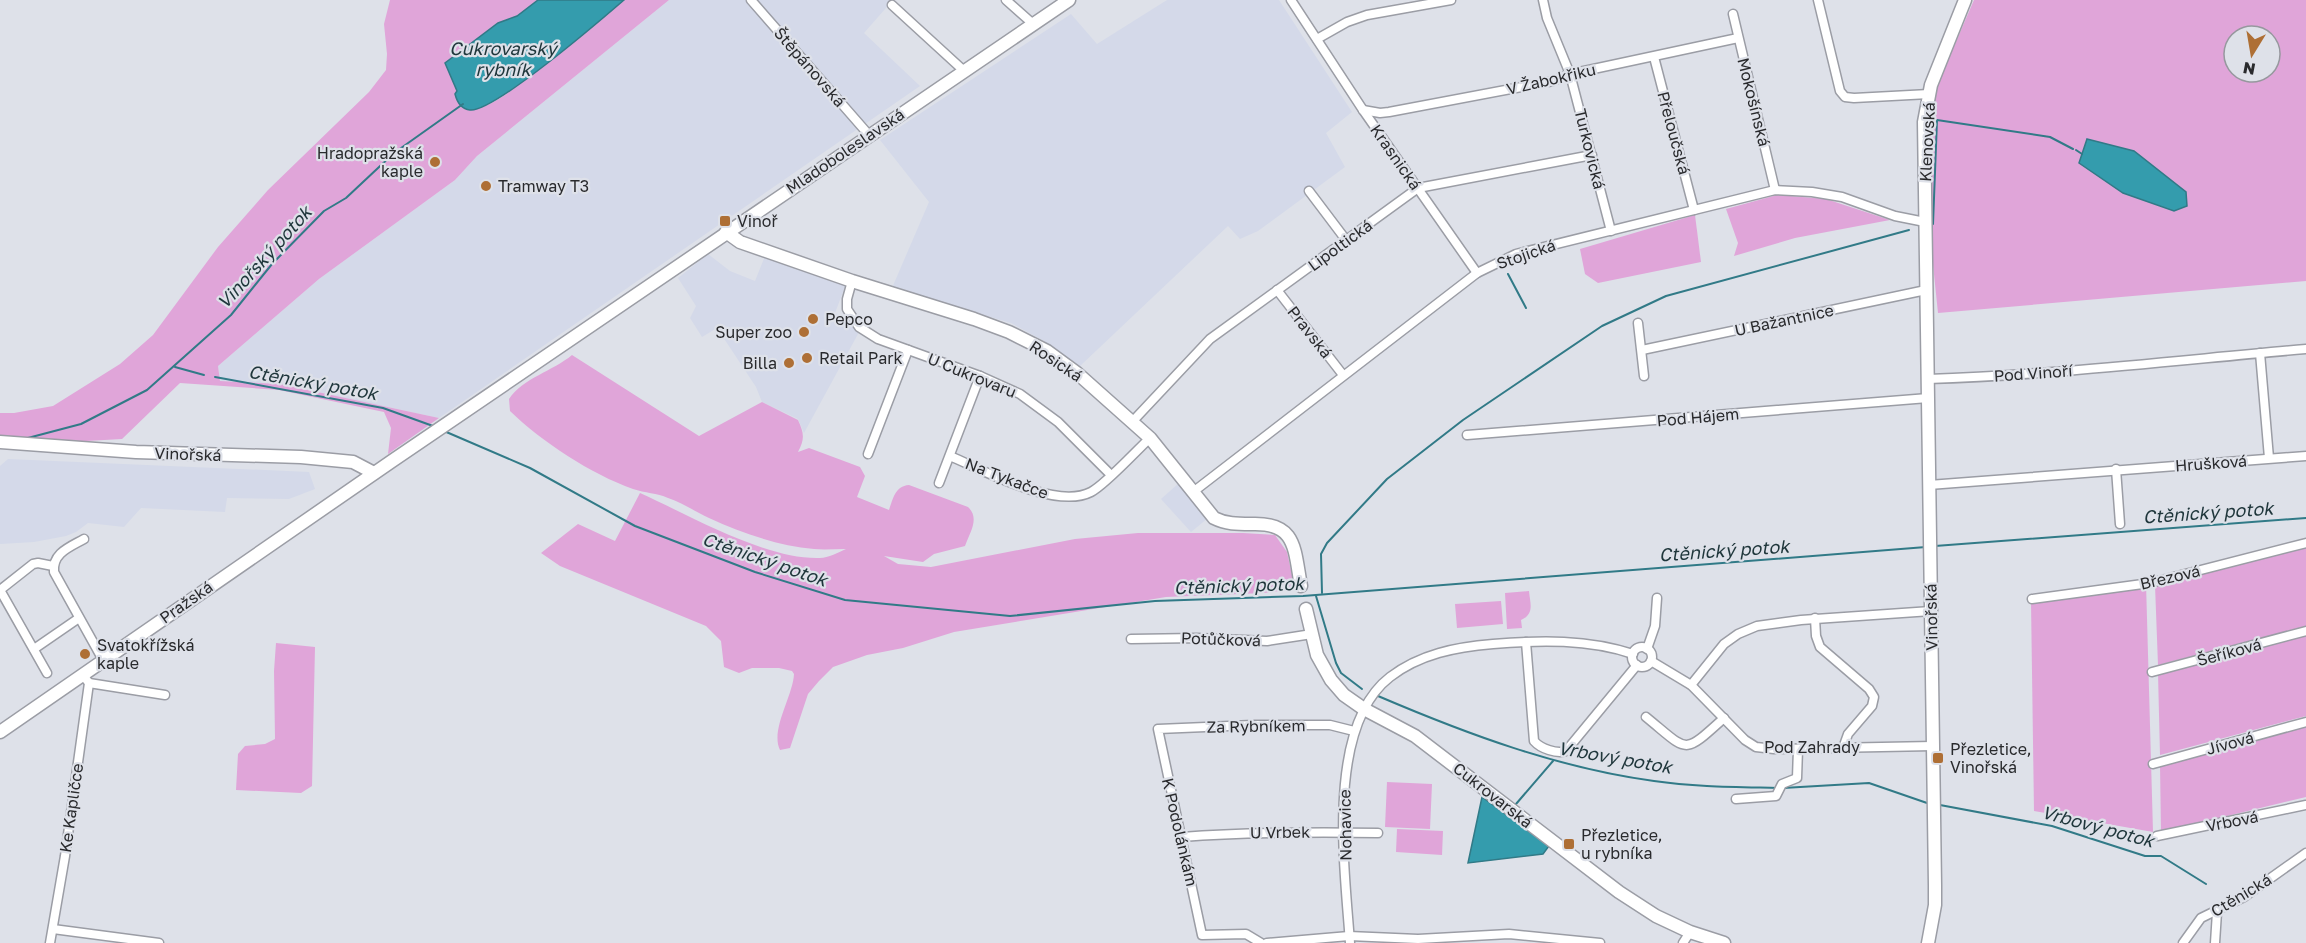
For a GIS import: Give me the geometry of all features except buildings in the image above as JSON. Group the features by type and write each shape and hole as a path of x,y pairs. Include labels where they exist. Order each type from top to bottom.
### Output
{"street":[{"name":"Štěpánovská","path":"750,0 869,135"},
{"path":"1006,0 1032,23"},
{"name":"Mladoboleslavská","path":"428,436 1069,0"},
{"name":"Krasnická","path":"1291,0 1363,110 1477,273"},
{"path":"1317,39 1347,22 1366,15 1450,0"},
{"name":"Turkovická","path":"1543,0 1547,18 1570,74 1611,231"},
{"path":"1818,0 1840,91 1845,97 1929,94"},
{"name":"Klenovská","path":"1926,290 1924,133 1929,94 1965,0"},
{"path":"892,5 963,70"},
{"name":"Mokošínská","path":"1733,14 1775,190"},
{"name":"V Žabokřiku","path":"1363,110 1389,112 1553,81 1570,74 1738,38"},
{"name":"Přeloučská","path":"1654,57 1694,210"},
{"name":"Lipoltická","path":"1132,422 1210,339 1418,188 1592,155"},
{"name":"Stojická","path":"1193,492 1477,273 1516,254 1775,190 1812,192 1842,197 1895,216 1925,222"},
{"path":"1309,191 1346,240"},
{"name":"Rosická","path":"726,232 740,242 1009,332 1047,351 1077,373 1150,438 1214,518 1227,524 1262,523 1284,530 1293,542 1301,586"},
{"name":"U Cukrovaru","path":"852,281 847,309 859,327 878,339 980,376 1020,394 1058,422 1110,475"},
{"name":"Pravská","path":"1277,290 1343,375"},
{"name":"U Bažantnice","path":"1642,350 1926,290"},
{"name":"Vinořská","path":"1926,290 1935,895 1928,943"},
{"path":"1638,323 1644,376"},
{"name":"Pod Vinoří","path":"1928,379 2138,365 2306,349"},
{"path":"868,454 908,350"},
{"path":"2260,353 2269,459"},
{"path":"939,483 980,376"},
{"name":"Pod Hájem","path":"1467,435 1928,398"},
{"name":"Pražská","path":"0,732 85,678 103,660 428,436"},
{"name":"Na Tykačce","path":"950,456 1045,495 1063,497 1084,495 1094,491 1150,438"},
{"name":"Vinořská","path":"0,442 136,452 301,457 353,462 374,473"},
{"name":"Hrušková","path":"1929,485 2306,456"},
{"path":"2116,469 2120,524"},
{"path":"84,539 62,551 56,557 53,566 57,578 103,660"},
{"name":"Březová","path":"2032,599 2150,583 2306,543"},
{"path":"47,673 0,590 33,564 53,566"},
{"path":"1647,649 1655,626 1657,598"},
{"name":"Cukrovarská","path":"1306,609 1317,655 1331,680 1344,695 1364,709 1415,736 1618,892 1687,938 1724,943"},
{"path":"1691,685 1724,644 1738,634 1757,626 1815,618 1931,611"},
{"path":"34,649 79,618"},
{"path":"1815,618 1816,636 1820,647 1869,689 1874,696 1872,706 1848,734 1843,748"},
{"name":"Šeříková","path":"2152,672 2306,631"},
{"name":"Potůčková","path":"1131,639 1197,638 1267,641 1312,634"},
{"path":"1364,709 1388,678 1415,661 1447,650 1526,642 1593,644 1633,654"},
{"path":"1526,642 1534,741 1541,747 1562,752 1637,665"},
{"path":"1639,648 1647,649 1652,655 1651,661 1645,667 1637,665 1633,654 1639,648"},
{"name":"Pod Zahrady","path":"1651,661 1691,685 1745,740 1756,747 1933,747"},
{"path":"85,678 165,695"},
{"name":"Ke Kapličce","path":"50,943 85,678"},
{"name":"Nohavice","path":"1350,939 1344,832 1345,769 1354,731 1364,709"},
{"path":"1646,717 1677,743 1686,747 1695,744 1724,718"},
{"name":"Jívová","path":"2154,764 2306,722"},
{"name":"Za Rybníkem","path":"1158,729 1330,725 1354,731"},
{"name":"K Podolánkám","path":"1158,729 1202,935 1246,934 1261,943"},
{"path":"1736,799 1776,796 1779,789 1797,778 1798,748"},
{"name":"Vrbová","path":"2157,836 2306,805"},
{"name":"U Vrbek","path":"1182,837 1238,832 1378,833"},
{"name":"Ctěnická","path":"2183,943 2201,918 2244,897 2306,853"},
{"path":"2215,943 2217,912"},
{"path":"53,929 159,943"},
{"path":"1267,943 1509,934 1600,943"}],"shaded area":[{"path":"390,0 538,0 517,16 498,23 457,91 459,104 470,110 500,99 624,0 669,0 477,156 455,180 319,279 218,366 220,381 280,384 439,418 388,454 391,428 384,412 279,390 180,383 122,439 69,442 0,437 0,413 14,413 53,406 120,364 153,335 218,247 268,190 369,92 386,70 384,24"},
{"path":"669,0 893,0 864,33 920,86 439,418 280,384 220,381 218,366 319,279 455,180 477,156"},
{"path":"1167,0 1279,0 1352,112 1326,133 1345,167 1258,231 1240,239 1228,226 1079,367 1044,341 1011,323 892,288 929,202 880,140 1071,14 1097,44"},
{"path":"1974,0 2306,0 2306,281 1938,313 1928,216 1933,95"},
{"path":"1777,195 1826,199 1890,220 1795,238 1734,256 1738,243 1726,209"},
{"path":"1695,215 1701,262 1598,283 1585,274 1580,249"},
{"path":"708,254 730,271 755,281 765,256 846,284 835,313 843,316 854,314 864,323 804,433 798,419 762,402 756,387 717,328 702,337 690,318 696,306 678,278"},
{"path":"572,355 699,436 762,402 798,420 803,436 798,452 809,448 860,467 865,476 857,497 889,510 898,490 909,485 968,507 972,511 973,525 965,546 934,554 923,562 884,556 898,564 931,567 1075,539 1138,533 1275,535 1287,552 1295,589 1264,593 1166,597 954,632 903,648 867,655 833,667 819,681 808,694 790,748 780,750 778,733 793,683 792,671 779,668 752,668 739,673 724,667 721,641 706,626 560,566 541,553 578,524 615,541 640,493 704,524 776,552 799,557 820,558 846,549 801,547 747,534 674,500 617,483 584,466 552,445 510,411 509,399 530,380"},
{"path":"8,459 309,472 315,489 289,499 227,498 225,512 141,508 124,527 88,523 66,536 34,542 0,544 0,466"},
{"path":"1178,484 1208,518 1191,532 1161,499"},
{"path":"2306,547 2306,626 2158,665 2155,585"},
{"path":"2146,583 2153,832 2034,811 2031,602"},
{"path":"1529,591 1530,611 1521,620 1522,628 1507,629 1505,593"},
{"path":"1501,601 1503,624 1457,628 1455,604"},
{"path":"2306,634 2306,716 2160,755 2158,673"},
{"path":"276,643 315,647 312,786 301,793 236,790 238,754 245,746 265,744 275,739"},
{"path":"2306,727 2306,797 2161,832 2160,765"},
{"path":"1387,782 1432,784 1430,829 1385,827"},
{"path":"1397,829 1443,831 1442,855 1396,852"}],"water":[{"name":"Cukrovarský rybník","path":"538,0 624,0 523,82 501,97 482,107 470,110 462,107 457,100 455,94 457,91 445,63 498,23 517,16"},
{"path":"2087,139 2134,151 2186,192 2187,206 2174,211 2123,193 2079,163"},
{"path":"1482,797 1549,846 1543,854 1468,863"}],"waterway":[{"name":"Vinořský potok","path":"24,439 81,424 147,390 231,315 272,264 324,211 346,198 394,153 463,104"},
{"path":"1933,224 1937,120 2050,137 2073,149"},
{"path":"2076,150 2082,154"},
{"path":"1322,593 1321,554 1327,543 1387,479 1463,420 1602,326 1666,296 1909,230"},
{"path":"1508,274 1526,308"},
{"name":"Ctěnický potok","path":"175,367 204,375"},
{"name":"Ctěnický potok","path":"215,377 383,408 433,426"},
{"name":"Ctěnický potok","path":"444,431 530,468 635,526 755,572 845,600 1010,616 1155,601 1303,596 1926,547"},
{"name":"Ctěnický potok","path":"1935,546 2306,518"},
{"name":"Vrbový potok","path":"1316,596 1336,663 1341,673 1362,689"},
{"name":"Vrbový potok","path":"1378,696 1513,748 1583,768 1669,783 1778,788"},
{"path":"1516,804 1553,761"},
{"name":"Vrbový potok","path":"1783,788 1869,783 1927,803"},
{"name":"Vrbový potok","path":"1940,805 2052,826 2145,856 2161,856 2206,884"}],"place":[{"name":"Hradopražská kaple","path":"435,162"},
{"name":"Tramway T3","path":"486,186"},
{"name":"Vinoř","path":"725,221"},
{"name":"Pepco","path":"813,319"},
{"name":"Super zoo","path":"804,332"},
{"name":"Retail Park","path":"807,358"},
{"name":"Billa","path":"789,363"},
{"name":"Svatokřížská kaple","path":"85,654"},
{"name":"Přezletice, Vinořská","path":"1938,758"},
{"name":"Přezletice, u rybníka","path":"1569,844"}]}
